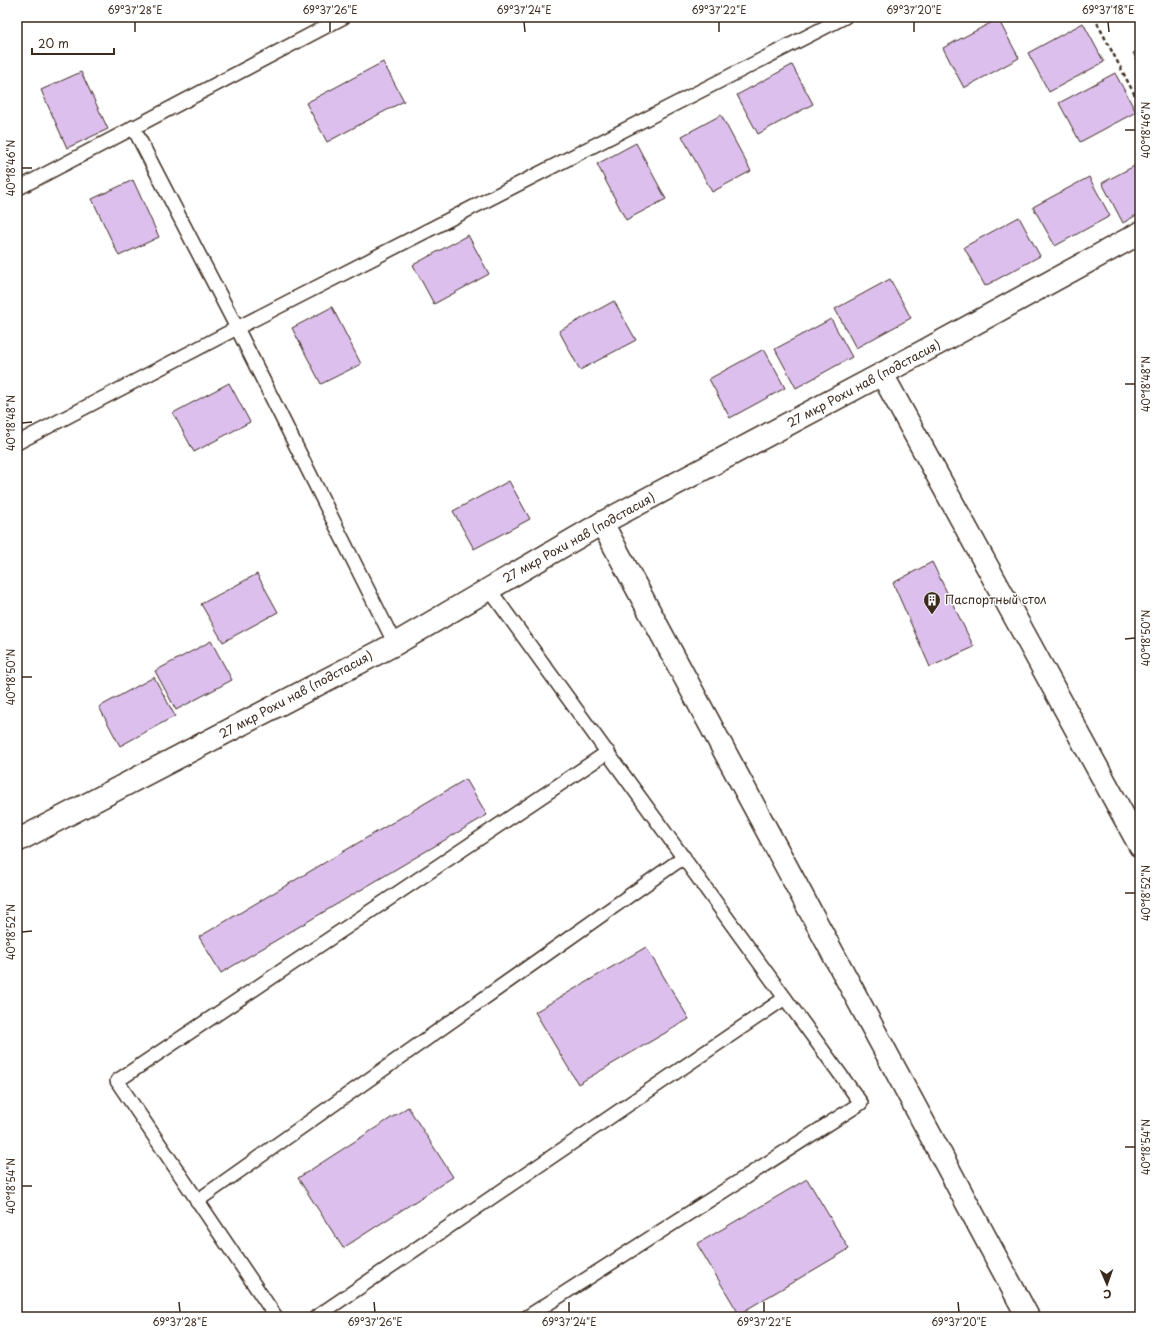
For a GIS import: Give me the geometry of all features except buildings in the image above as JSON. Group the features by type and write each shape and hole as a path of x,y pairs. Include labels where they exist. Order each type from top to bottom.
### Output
{"street":[{"name":"27 мкр Рохи нав (подстасия)","path":"17,841 395,644 602,523 882,374 1140,233"},
{"path":"882,374 1140,846"},
{"path":"602,523 1028,1317"}],"lane":[{"path":"17,189 344,17"},
{"path":"17,443 844,17"},
{"path":"133,127 238,328 395,644"},
{"path":"490,588 861,1103 527,1317"},
{"path":"276,1317 117,1080 608,752"},
{"path":"198,1201 684,857"},
{"path":"316,1317 785,998"}],"path":[{"path":"1094,17 1140,105"}],"place":[{"name":"Паспортный стол","path":"932,615"}]}
